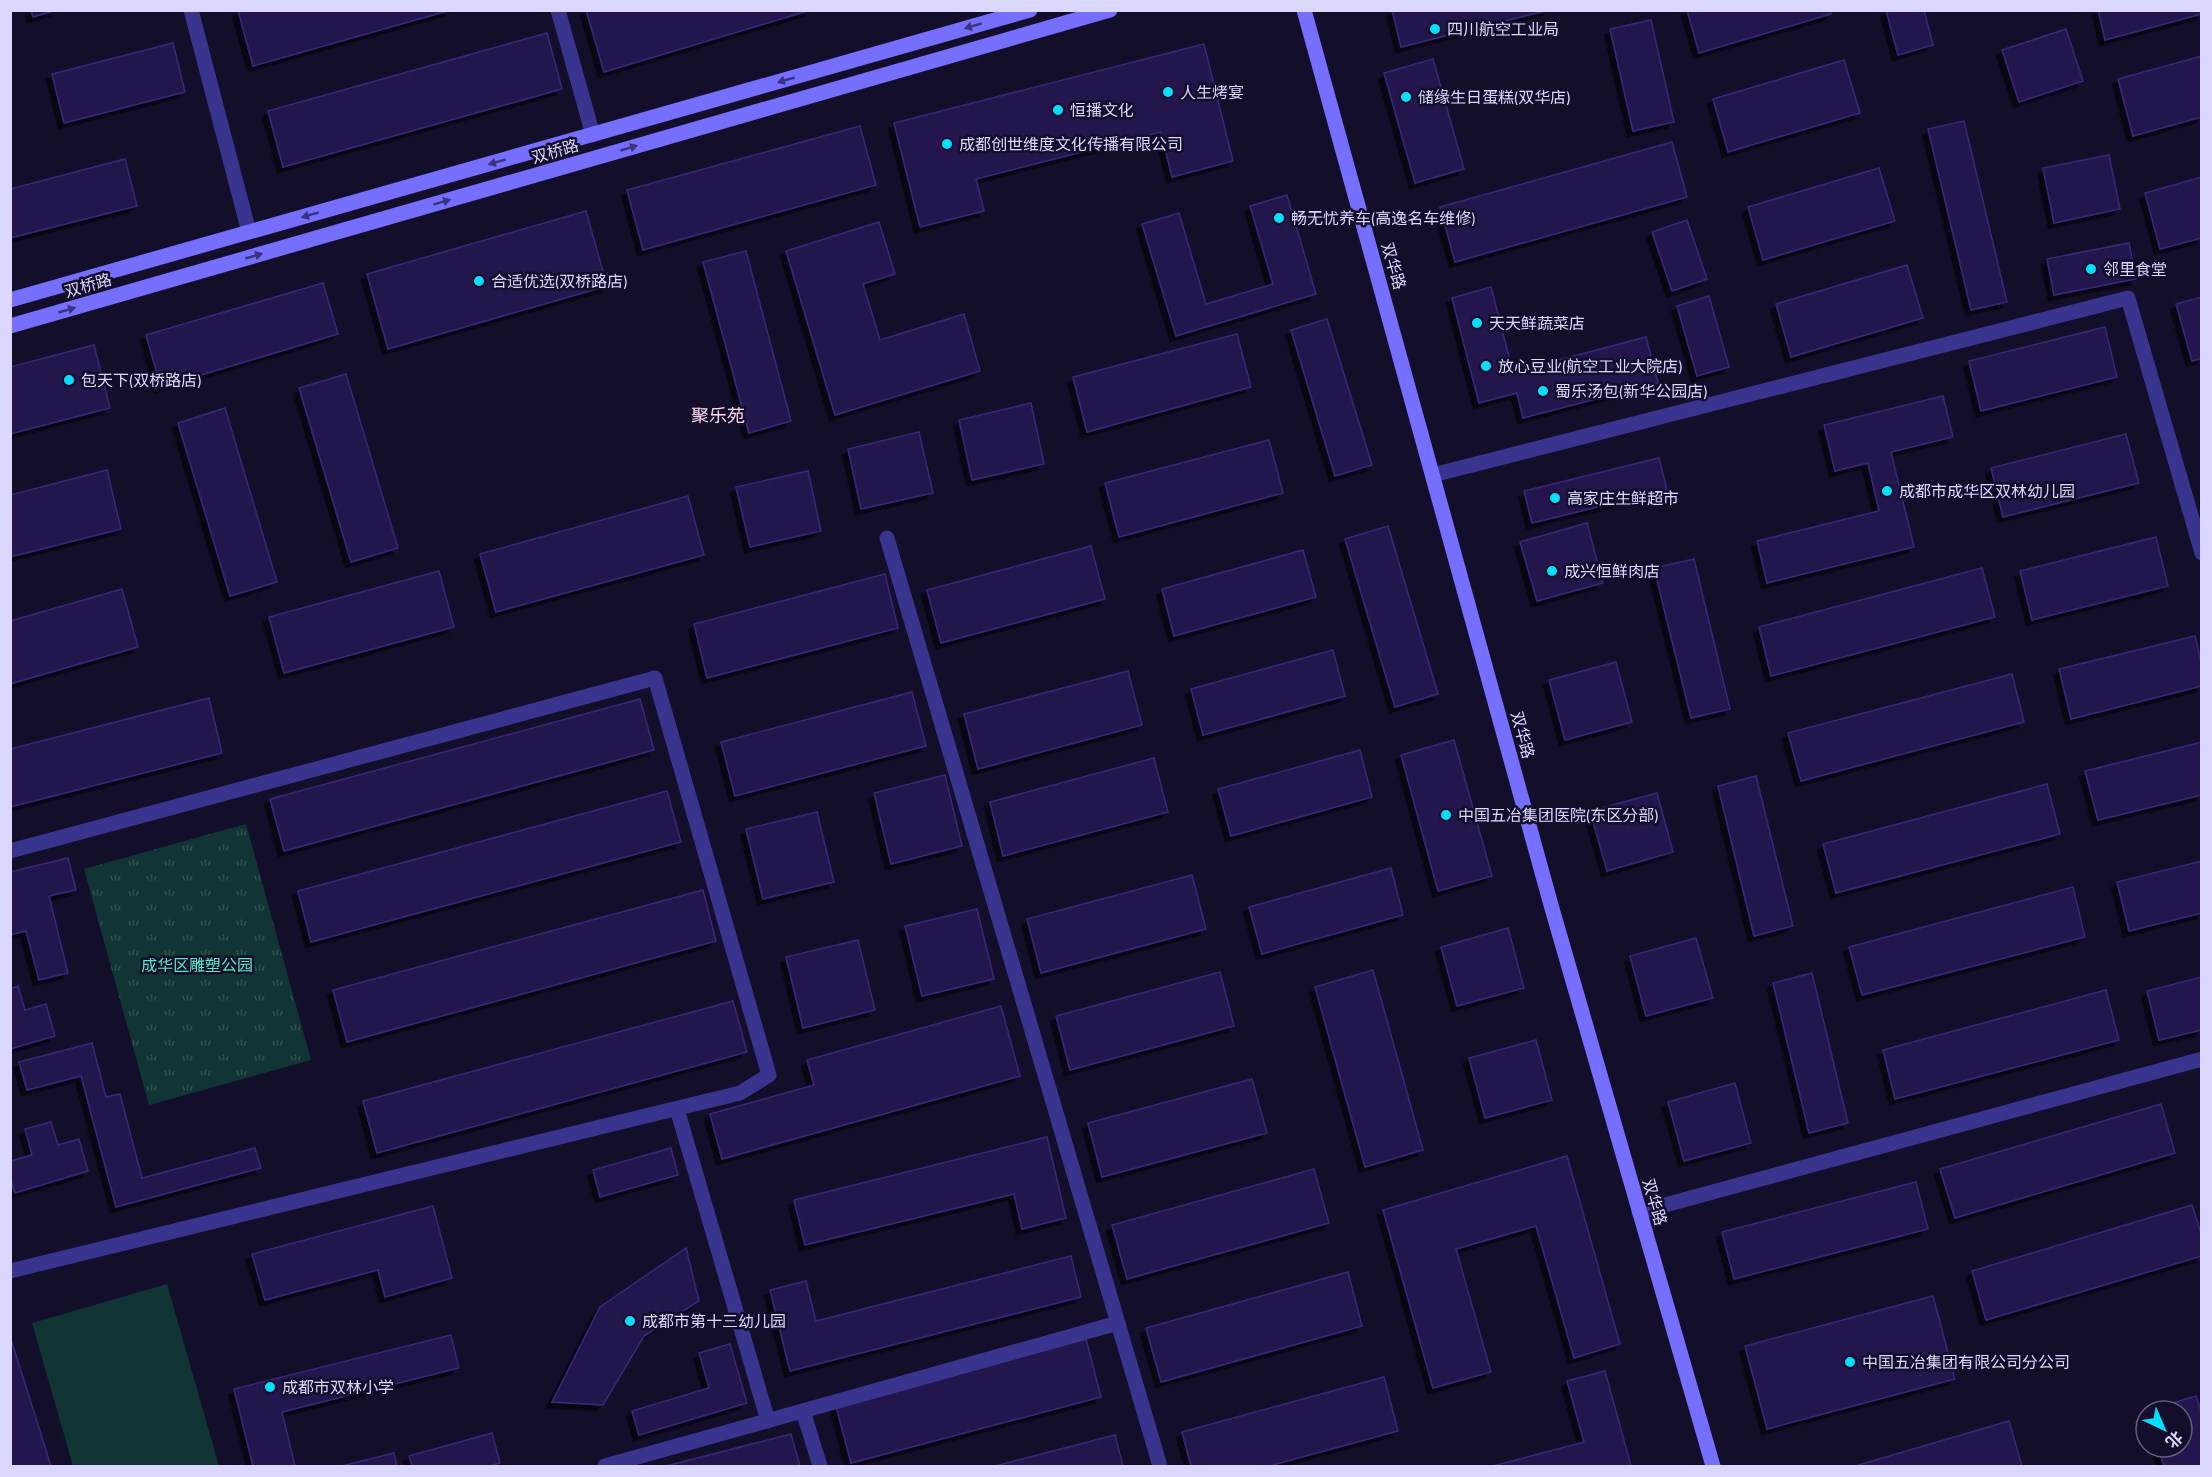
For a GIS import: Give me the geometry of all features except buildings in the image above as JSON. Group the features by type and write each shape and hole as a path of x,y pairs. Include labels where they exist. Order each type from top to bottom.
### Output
{"main road":[{"name":"双桥路","path":"10,326 1110,10"},
{"name":"双华路","path":"1305,10 1548,894 1713,1467"},
{"name":"双桥路","path":"10,300 1021,12"}],"street":[{"path":"191,10 249,232"},
{"path":"558,10 593,135"},
{"path":"1433,475 2128,298 2202,552"},
{"path":"887,538 1160,1467"},
{"path":"10,851 655,678 769,1075 740,1093 10,1271"},
{"path":"1639,1212 2202,1059"},
{"path":"676,1109 768,1421"},
{"path":"605,1467 1118,1323"},
{"path":"803,1411 820,1467"}],"green space":[{"name":"成华区雕塑公园","path":"246,824 311,1060 149,1105 84,869"},
{"path":"167,1284 219,1466 73,1466 32,1323"}],"place":[{"name":"四川航空工业局","path":"1435,29"},
{"name":"人生烤宴","path":"1168,92"},
{"name":"储缘生日蛋糕(双华店)","path":"1406,97"},
{"name":"恒播文化","path":"1058,110"},
{"name":"成都创世维度文化传播有限公司","path":"947,144"},
{"name":"畅无忧养车(高逸名车维修)","path":"1279,218"},
{"name":"邻里食堂","path":"2091,269"},
{"name":"合适优选(双桥路店)","path":"479,281"},
{"name":"天天鲜蔬菜店","path":"1477,323"},
{"name":"放心豆业(航空工业大院店)","path":"1486,366"},
{"name":"包天下(双桥路店)","path":"69,380"},
{"name":"蜀乐汤包(新华公园店)","path":"1543,391"},
{"name":"成都市成华区双林幼儿园","path":"1887,491"},
{"name":"高家庄生鲜超市","path":"1555,498"},
{"name":"成兴恒鲜肉店","path":"1552,571"},
{"name":"中国五冶集团医院(东区分部)","path":"1446,815"},
{"name":"成都市第十三幼儿园","path":"630,1321"},
{"name":"中国五冶集团有限公司分公司","path":"1850,1362"},
{"name":"成都市双林小学","path":"270,1387"}],"district":[{"name":"聚乐苑","path":"718,416"}]}
